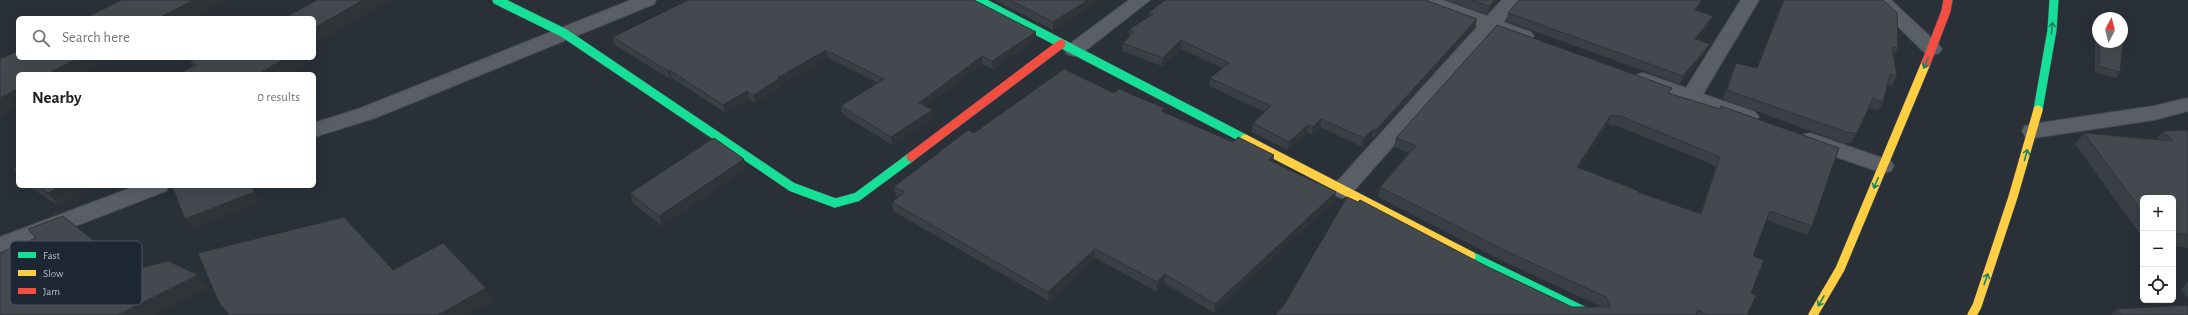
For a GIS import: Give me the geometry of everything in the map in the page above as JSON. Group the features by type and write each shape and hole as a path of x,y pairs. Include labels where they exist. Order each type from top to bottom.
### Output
{"street":[{"path":"497,0 564,33 792,188 835,203 857,198 1068,47 1141,0"},
{"path":"316,129 368,113 647,0"},
{"path":"978,0 1493,268 1592,315"},
{"path":"1424,0 1543,43"},
{"path":"1342,190 1512,0"},
{"path":"1691,96 1750,0"},
{"path":"1880,0 1932,49"},
{"path":"1813,315 1840,269 1932,49 1946,11 1948,0"},
{"path":"1972,315 2013,197 2038,112 2050,37 2054,0"},
{"path":"1624,72 1765,123"},
{"path":"2033,131 2154,113 2188,104"},
{"path":"1794,134 1883,166"},
{"path":"13,241 153,188"},
{"path":"0,246 10,242"}],"building":[{"path":"122,0 194,0 162,16 89,16"},
{"path":"317,0 363,0 316,27 316,16 288,16"},
{"path":"688,0 974,0 1036,32 992,61 982,56 919,103 932,110 891,137 841,106 884,79 826,50 777,78 779,79 753,95 747,91 723,105 670,70 668,71 613,37"},
{"path":"1010,0 1088,0 1053,22"},
{"path":"1165,0 1425,0 1477,19 1376,130 1374,129 1364,138 1321,119 1313,127 1308,125 1289,142 1253,123 1271,106 1210,78 1229,63 1181,40 1163,58 1123,43 1134,32 1130,29 1153,14 1149,12"},
{"path":"1471,0 1495,0 1489,6"},
{"path":"1519,0 1702,0 1695,10 1713,16 1695,39 1710,44 1683,76 1508,13"},
{"path":"1784,0 1883,0 1897,13 1898,48 1892,47 1897,76 1890,74 1883,102 1873,98 1857,133 1849,133 1727,90 1736,63 1757,68"},
{"path":"1497,25 1672,88 1668,93 1720,109 1721,106 1839,148 1812,226 1770,211 1753,256 1764,260 1751,293 1756,296 1747,315 1708,315 1698,310 1696,315 1275,315 1284,305 1347,197 1358,202 1360,200 1486,266 1572,307 1610,307 1606,297 1506,251 1380,187 1416,146 1396,138","holes":["1611,115 1617,117 1618,115 1720,157 1701,214 1638,192 1639,191 1577,167"]},
{"path":"2099,48 2123,48 2120,72 2099,66"},
{"path":"16,52 16,60 75,60 51,72 16,72 16,90 0,98 0,59"},
{"path":"193,60 282,60 262,72 183,72 196,65 190,62"},
{"path":"1064,69 1114,93 1119,89 1164,108 1161,111 1233,142 1238,137 1274,155 1269,160 1336,192 1215,304 1165,274 1157,282 1095,249 1048,292 892,202 905,192 894,187 968,130 974,133"},
{"path":"2188,130 2188,235 2176,233 2176,195 2140,195 2140,209 2084,133 2173,141 2163,131"},
{"path":"714,138 744,159 659,216 630,193"},
{"path":"41,188 57,188 48,193"},
{"path":"173,188 252,188 254,192 185,219"},
{"path":"63,216 94,241 29,241 36,238 28,229"},
{"path":"344,217 393,270 443,243 486,288 438,315 229,315 218,301 198,253"},
{"path":"10,249 10,305 138,305 118,315 0,315 0,253"},
{"path":"168,261 198,275 142,303 142,268"},
{"path":"2188,305 2188,315 2122,315 2116,309"}],"traffic: fast":[{"path":"497,0 564,33 792,187 835,203 857,197 911,157"},
{"path":"978,0 1245,139"},
{"path":"2038,110 2052,30 2054,0"},
{"path":"1471,256 1592,315"}],"traffic: slow":[{"path":"1813,315 1840,269 1926,63"},
{"path":"1972,315 1977,306 2013,197 2038,110"},
{"path":"1245,139 1471,256"}],"traffic: jam":[{"path":"1926,63 1946,11 1948,0"},
{"path":"911,157 1061,44"}]}
